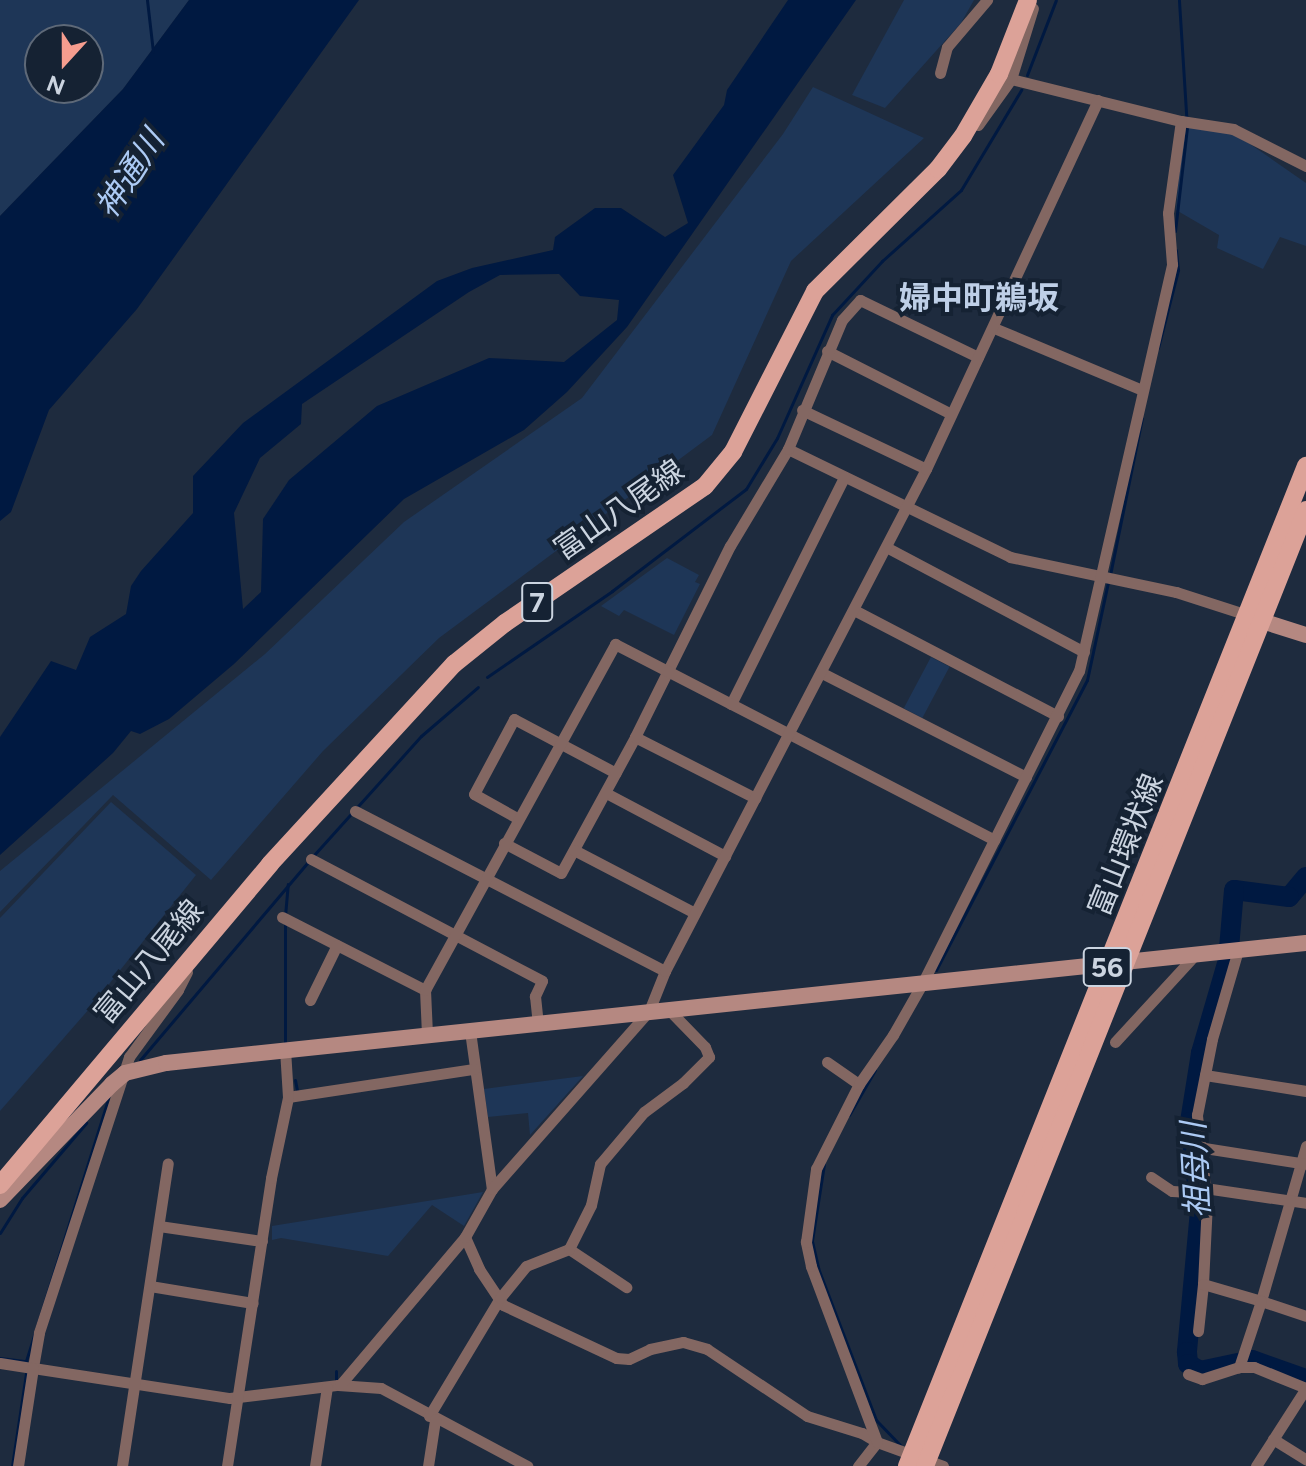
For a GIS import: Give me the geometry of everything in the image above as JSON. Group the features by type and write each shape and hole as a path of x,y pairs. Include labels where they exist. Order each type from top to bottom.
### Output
{"main road":[{"name":"富山八尾線","path":"0,1185 201,943 454,664 505,623 705,486 733,452 815,291 938,169 963,136 999,74 1028,0"},
{"name":"富山環状線","path":"923,1463 1254,618 1306,466"},
{"name":"富山環状線","path":"1254,618 1306,510"}],"street":[{"path":"940,73 947,47 987,0"},
{"path":"938,169 1011,79 1036,0"},
{"path":"1011,79 1184,121 1233,129 1306,166"},
{"path":"340,1385 465,1237 492,1189 649,1011 665,971 926,469 1098,100"},
{"path":"877,1442 811,1266 806,1242 816,1169 859,1084 893,1035 922,984 1075,682 1172,264 1168,213 1184,121"},
{"path":"504,843 561,873 635,737 730,546 788,449 842,320 860,300 978,357"},
{"path":"994,328 1142,390"},
{"path":"827,351 951,414"},
{"path":"802,410 926,469"},
{"path":"788,449 1010,557 1176,592 1306,635"},
{"path":"731,704 844,477"},
{"path":"886,547 1084,652"},
{"path":"854,610 1058,716"},
{"path":"427,1034 425,990 615,644 994,840"},
{"path":"822,673 1026,777"},
{"path":"517,818 474,794 514,719 616,773"},
{"path":"635,737 755,798"},
{"path":"606,793 725,856"},
{"path":"355,811 665,971"},
{"path":"574,850 695,913"},
{"path":"311,859 542,981 535,996 538,1023"},
{"path":"282,917 425,990"},
{"path":"18,1466 39,1333 129,1057 178,990 201,943"},
{"path":"0,1200 90,1104 125,1073 166,1063 1306,943"},
{"path":"310,1000 337,945"},
{"path":"1198,1331 1203,1284 1205,1188 1198,1147 1197,1115 1238,950"},
{"path":"1115,1042 1195,955"},
{"path":"428,1466 432,1418 500,1298 526,1266 569,1249 591,1205 600,1164 644,1112 683,1083 709,1057 705,1047 670,1011"},
{"path":"470,1031 492,1189"},
{"path":"227,1466 288,1097 285,1049"},
{"path":"827,1062 859,1084"},
{"path":"288,1097 474,1069"},
{"path":"1205,1075 1306,1091"},
{"path":"1239,1367 1304,1163 1306,1146"},
{"path":"1198,1147 1304,1163"},
{"path":"122,1466 168,1163"},
{"path":"1151,1177 1172,1191 1191,1192 1205,1188 1306,1203"},
{"path":"159,1226 262,1241"},
{"path":"465,1237 479,1269 503,1305 616,1358 629,1359 650,1349 683,1342 707,1349 807,1416 923,1463"},
{"path":"569,1249 626,1287"},
{"path":"1203,1284 1306,1316"},
{"path":"150,1286 253,1303"},
{"path":"0,1363 230,1398 340,1385 381,1388 432,1418 527,1466"},
{"path":"1188,1374 1202,1379 1239,1367 1260,1369 1306,1388 1256,1466"},
{"path":"315,1466 327,1387"},
{"path":"1273,1439 1306,1460"},
{"path":"858,1466 877,1442"}],"shaded area":[{"path":"0,0 189,0 123,89 0,216"},
{"path":"904,0 974,0 961,23 885,108 852,95"},
{"path":"813,87 924,138 791,261 712,435 439,638 323,751 211,880 113,795 0,912 0,871 265,654 404,522 582,398 783,134"},
{"path":"1183,126 1237,135 1306,183 1306,246 1280,237 1263,269 1217,248 1219,235 1176,210"},
{"path":"667,558 699,575 695,582 700,584 674,635 624,610 619,616 601,606"},
{"path":"931,657 950,667 922,718 904,708"},
{"path":"111,802 196,875 90,1008 0,1111 0,918"},
{"path":"583,1076 530,1135 528,1113 488,1117 484,1089"},
{"path":"483,1192 464,1226 432,1205 388,1256 281,1238 272,1240 272,1226"}],"water":[{"name":"神通川","path":"189,0 359,0 137,309 49,410 11,512 0,521 0,216 123,89"},
{"path":"788,0 856,0 627,327 567,392 524,430 404,499 234,664 169,719 140,734 131,731 113,753 0,855 0,737 51,661 76,670 90,637 126,614 131,586 193,513 193,476 243,423 437,281 472,268 553,250 555,237 595,208 621,208 665,237 688,223 673,175 724,105 727,90","holes":["559,274 580,296 619,300 617,320 564,362 489,358 377,406 289,480 263,519 261,592 243,609 234,513 260,458 301,424 302,404 469,292 500,275"]}],"waterway":[{"path":"147,0 153,52"},
{"path":"1027,75 1056,0"},
{"path":"1175,231 1187,128 1179,0"},
{"path":"487,677 612,591 746,489 777,438 832,315 882,261 961,190 1021,90"},
{"path":"1158,348 1178,270 1176,250"},
{"path":"1110,575 1142,418"},
{"path":"936,970 1087,680 1108,582"},
{"path":"313,856 421,736 478,687"},
{"path":"140,1060 308,862"},
{"name":"祖母川","path":"1306,877 1289,897 1234,890 1228,960 1201,1053 1190,1122 1200,1211 1187,1352 1188,1364 1200,1371 1252,1360 1306,1379"},
{"path":"285,916 288,884"},
{"path":"285,924 285,1043"},
{"path":"849,1115 875,1070"},
{"path":"295,1080 297,1090"},
{"path":"0,1358 26,1361 108,1099"},
{"path":"0,1233 22,1198 86,1123"},
{"path":"824,1164 812,1241 818,1268 876,1420 900,1445"},
{"path":"336,1371 336,1380"},
{"path":"12,1466 26,1373"}],"district":[{"name":"婦中町鵜坂","path":"979,298"}]}
